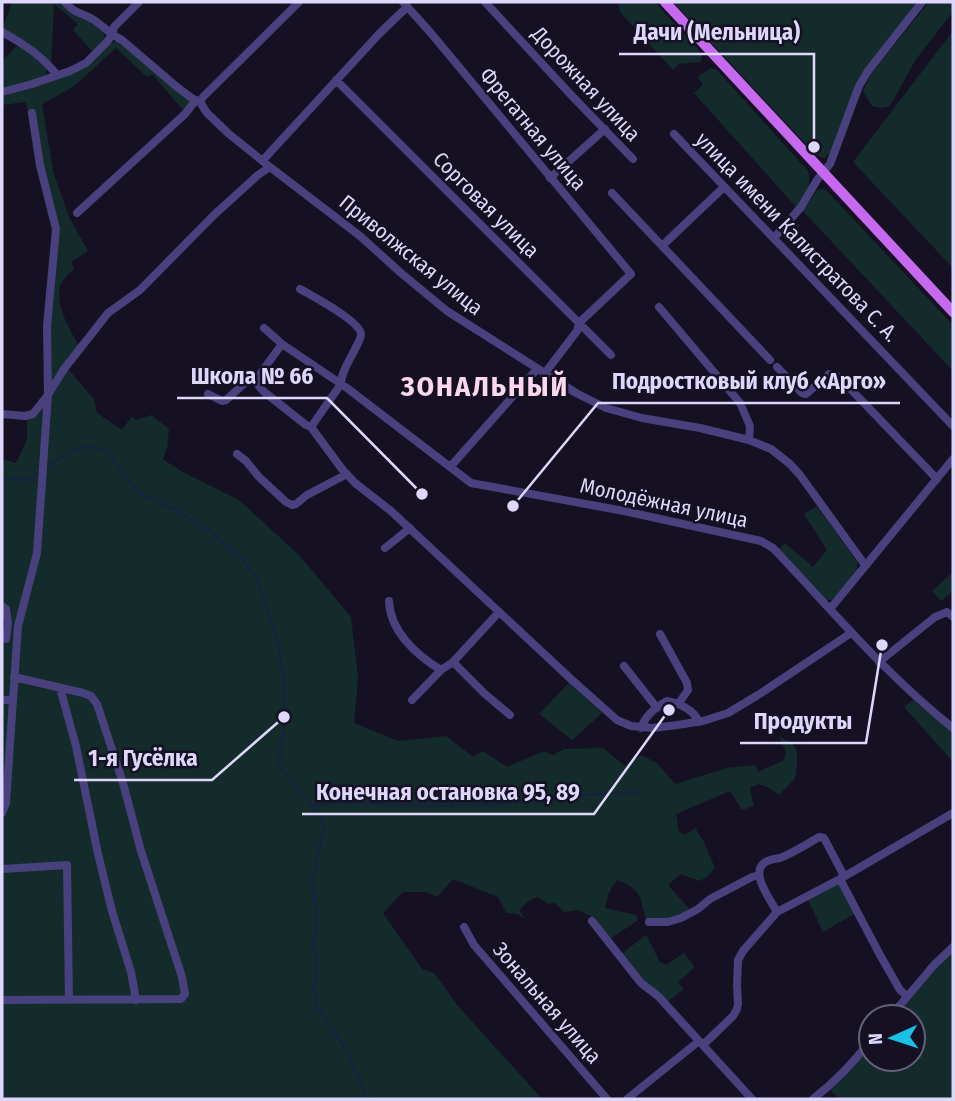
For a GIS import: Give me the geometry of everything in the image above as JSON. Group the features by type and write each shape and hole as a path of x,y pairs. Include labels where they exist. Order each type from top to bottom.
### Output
{"main road":[{"path":"665,2 953,312"}],"street":[{"name":"Приволжская улица","path":"65,2 71,10 90,17 112,36 122,40 177,87 198,101 229,134 360,236 447,311 541,371 606,408 749,440 771,449 800,475 865,565"},
{"path":"2,92 70,71 86,63 112,36 114,27 139,2"},
{"path":"77,213 203,97 299,2"},
{"name":"Дорожная улица","path":"485,2 633,159"},
{"path":"774,239 801,207 817,180 831,164 859,86 868,71 922,2"},
{"name":"Фрегатная улица","path":"263,160 405,4 631,274 579,323"},
{"path":"2,32 43,58 57,75"},
{"name":"Сорговая улица","path":"336,80 611,355"},
{"path":"2,813 5,803 5,761 13,700 18,626 37,553 48,395 47,326 56,229 40,165 32,113"},
{"path":"551,178 605,129"},
{"name":"улица имени Калистратова С. А.","path":"674,134 953,426"},
{"path":"2,414 33,414 108,313 140,290 214,215 270,167"},
{"path":"663,245 724,187"},
{"path":"612,193 770,360"},
{"path":"300,289 337,310 359,328 361,334 341,377 341,384 311,427"},
{"path":"659,307 740,403 750,426 749,440"},
{"path":"451,466 577,331 579,323"},
{"name":"Молодёжная улица","path":"264,328 464,478 479,485 624,511 761,541 773,548 879,662 953,727"},
{"path":"208,394 222,401 226,400 246,382 255,381 282,344"},
{"path":"777,367 806,394 829,374 839,377 937,479"},
{"path":"255,381 263,391 311,427 355,483 410,528 617,720 631,726 641,728 677,725 728,713 851,633"},
{"path":"237,454 277,494 292,505 346,474"},
{"path":"830,609 953,459"},
{"path":"385,548 410,528"},
{"path":"389,601 394,623 412,649 441,670"},
{"path":"2,606 6,609 8,623 4,638 16,644"},
{"path":"412,700 441,670 453,662 499,612"},
{"path":"879,662 935,617 947,612 953,617"},
{"path":"660,634 687,683 688,690 679,703"},
{"path":"453,662 510,715"},
{"path":"624,666 657,708"},
{"path":"2,1000 181,999 185,994 97,704 90,696 14,677"},
{"path":"60,688 76,746 109,899 131,972 136,1000"},
{"path":"2,700 13,700"},
{"path":"641,728 643,720 667,701 679,703 696,716 698,722"},
{"path":"627,1099 733,1016 738,1004 738,960 777,912 842,878 953,813"},
{"path":"777,912 760,881 761,865 819,837 824,838 880,955 900,990 907,996"},
{"path":"2,869 67,865 69,1000"},
{"path":"649,922 668,922 681,918 710,899 759,875"},
{"path":"592,922 641,983 658,996 752,1099"},
{"name":"Зональная улица","path":"464,928 474,945 607,1099"},
{"path":"901,1003 953,947"},
{"path":"813,1099 828,1088 857,1058"}],"green space":[{"path":"11,2 62,2 103,31 103,40 93,52 73,30 78,24 54,4 51,63 27,42 2,29"},
{"path":"614,2 655,2 698,49 702,57 700,62 679,64 673,70 621,13 618,3"},
{"path":"673,2 918,2 866,69 831,152 824,158 816,155"},
{"path":"929,2 953,2 953,12 916,59 890,106 872,106 863,91 872,73"},
{"path":"953,31 953,268 853,162"},
{"path":"116,41 192,103 185,112 152,74 147,77 116,48 73,87 42,104 53,171 69,217 88,251 71,262 74,268 60,286 61,309 79,346 52,383 50,327 59,224 51,226 36,167 26,102 2,105 2,94 71,73"},
{"path":"19,44 47,69 46,75 2,89 2,61"},
{"path":"711,68 717,70 808,171 807,190 797,208 694,93 703,85 698,78 700,75"},
{"path":"817,190 826,190 953,325 953,371 803,211"},
{"path":"68,369 94,399 97,413 122,430 132,416 136,420 151,415 169,429 163,459 239,500 299,555 351,617 358,678 354,723 398,741 446,736 473,757 483,751 507,767 544,751 553,755 564,749 603,748 625,766 641,755 657,763 675,784 727,768 755,765 758,772 784,760 786,752 779,736 793,744 797,751 795,779 779,795 759,784 750,788 754,806 742,810 730,791 676,814 679,832 685,835 695,828 715,868 699,881 681,874 668,885 690,910 679,915 646,919 638,894 631,886 617,880 609,892 605,908 636,915 638,920 609,940 595,918 578,910 564,912 554,902 549,904 537,897 519,910 525,919 518,914 506,913 498,897 453,879 437,897 426,892 403,892 383,913 422,969 434,973 458,1006 542,1099 2,1099 2,459 16,463 27,440 27,420 37,416"},
{"path":"817,506 857,562 857,573 832,600 826,600 779,549 785,543 813,567 827,550 804,514"},
{"path":"953,572 953,591 941,601 932,591"},
{"path":"569,683 602,713 572,740 539,714"},
{"path":"913,700 953,732 953,762 904,707"},
{"path":"838,884 856,913 823,932 807,898"},
{"path":"646,935 660,962 666,965 684,953 695,967 678,982 684,989 667,1002 643,981 621,954"},
{"path":"953,951 953,1099 839,1099 831,1090 857,1062 857,1073 927,1073 927,1003 907,1003"}],"waterway":[{"path":"46,467 81,448 94,447 111,453 137,492 174,509 213,533 242,559 257,579 275,632 283,672 284,717 278,764 318,814 324,827 313,878 316,918 314,993 318,1008 349,1055 368,1099"},
{"path":"2,479 27,480 38,473"},
{"path":"311,807 332,802 428,806 502,804 581,795 644,792"}],"place":[{"name":"Дачи (Мельница)","path":"814,147"},
{"name":"Школа № 66","path":"422,494"},
{"name":"Подростковый клуб «Арго»","path":"513,506"},
{"name":"Продукты","path":"882,645"},
{"name":"Конечная остановка 95, 89","path":"669,710"},
{"name":"1-я Гусёлка","path":"284,717"}],"district":[{"name":"ЗОНАЛЬНЫЙ","path":"485,386"}]}
